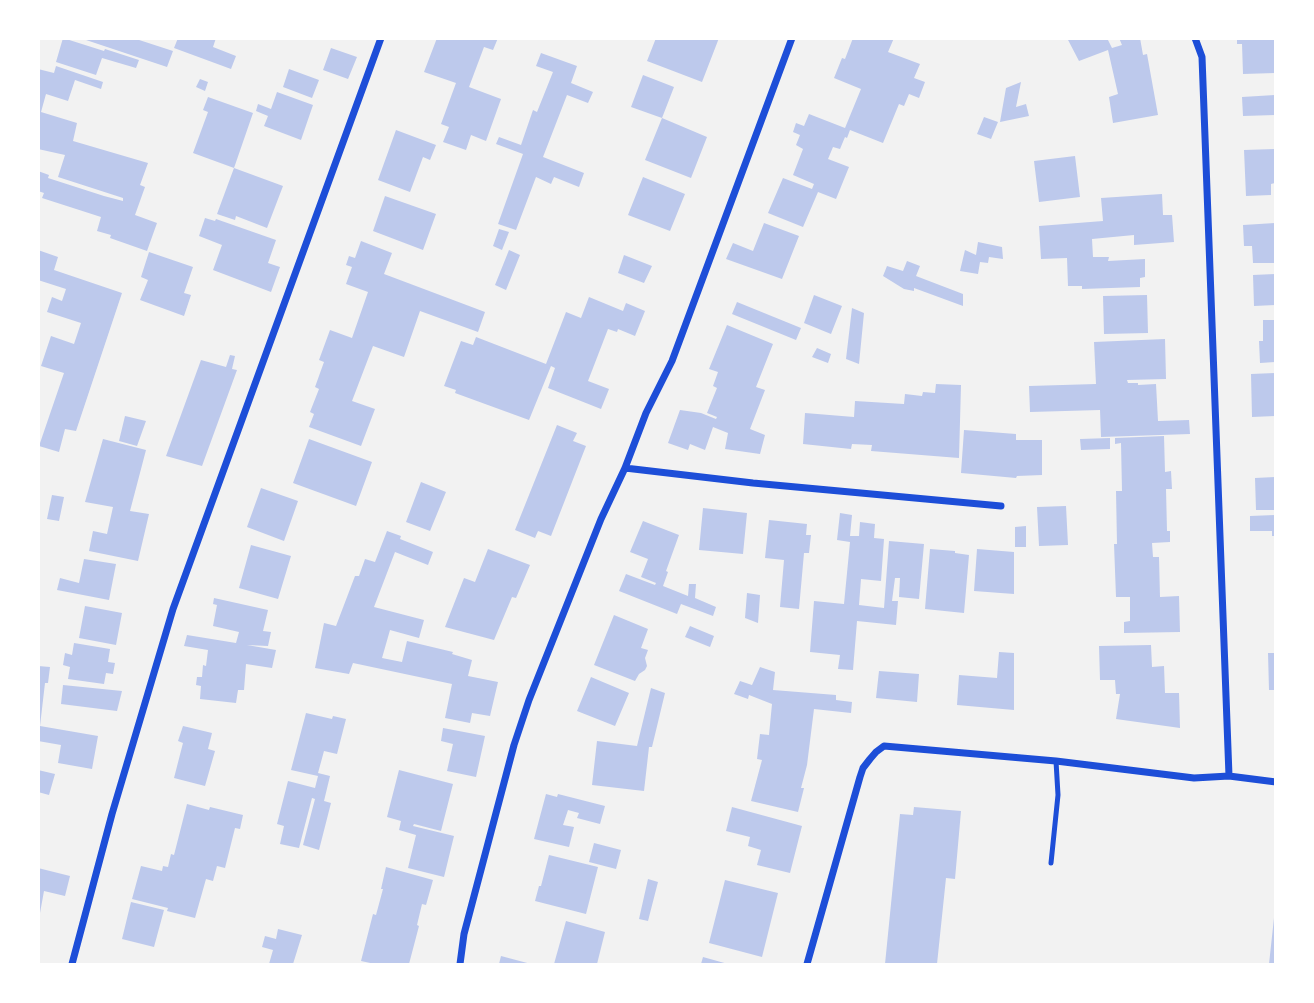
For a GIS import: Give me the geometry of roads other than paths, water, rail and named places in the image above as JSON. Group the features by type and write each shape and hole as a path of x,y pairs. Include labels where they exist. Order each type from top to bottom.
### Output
{"street":[{"path":"72,964 112,814 173,609 381,38"},
{"path":"460,964 464,934 521,723 601,519 625,468 646,413 672,361 792,38"},
{"path":"1195,38 1202,57 1229,776"},
{"path":"625,468 1001,506"},
{"path":"807,964 863,768 876,752 884,747 1056,761 1194,778 1229,776 1276,782"}],"lane":[{"path":"1051,863 1058,795 1056,761"}]}
